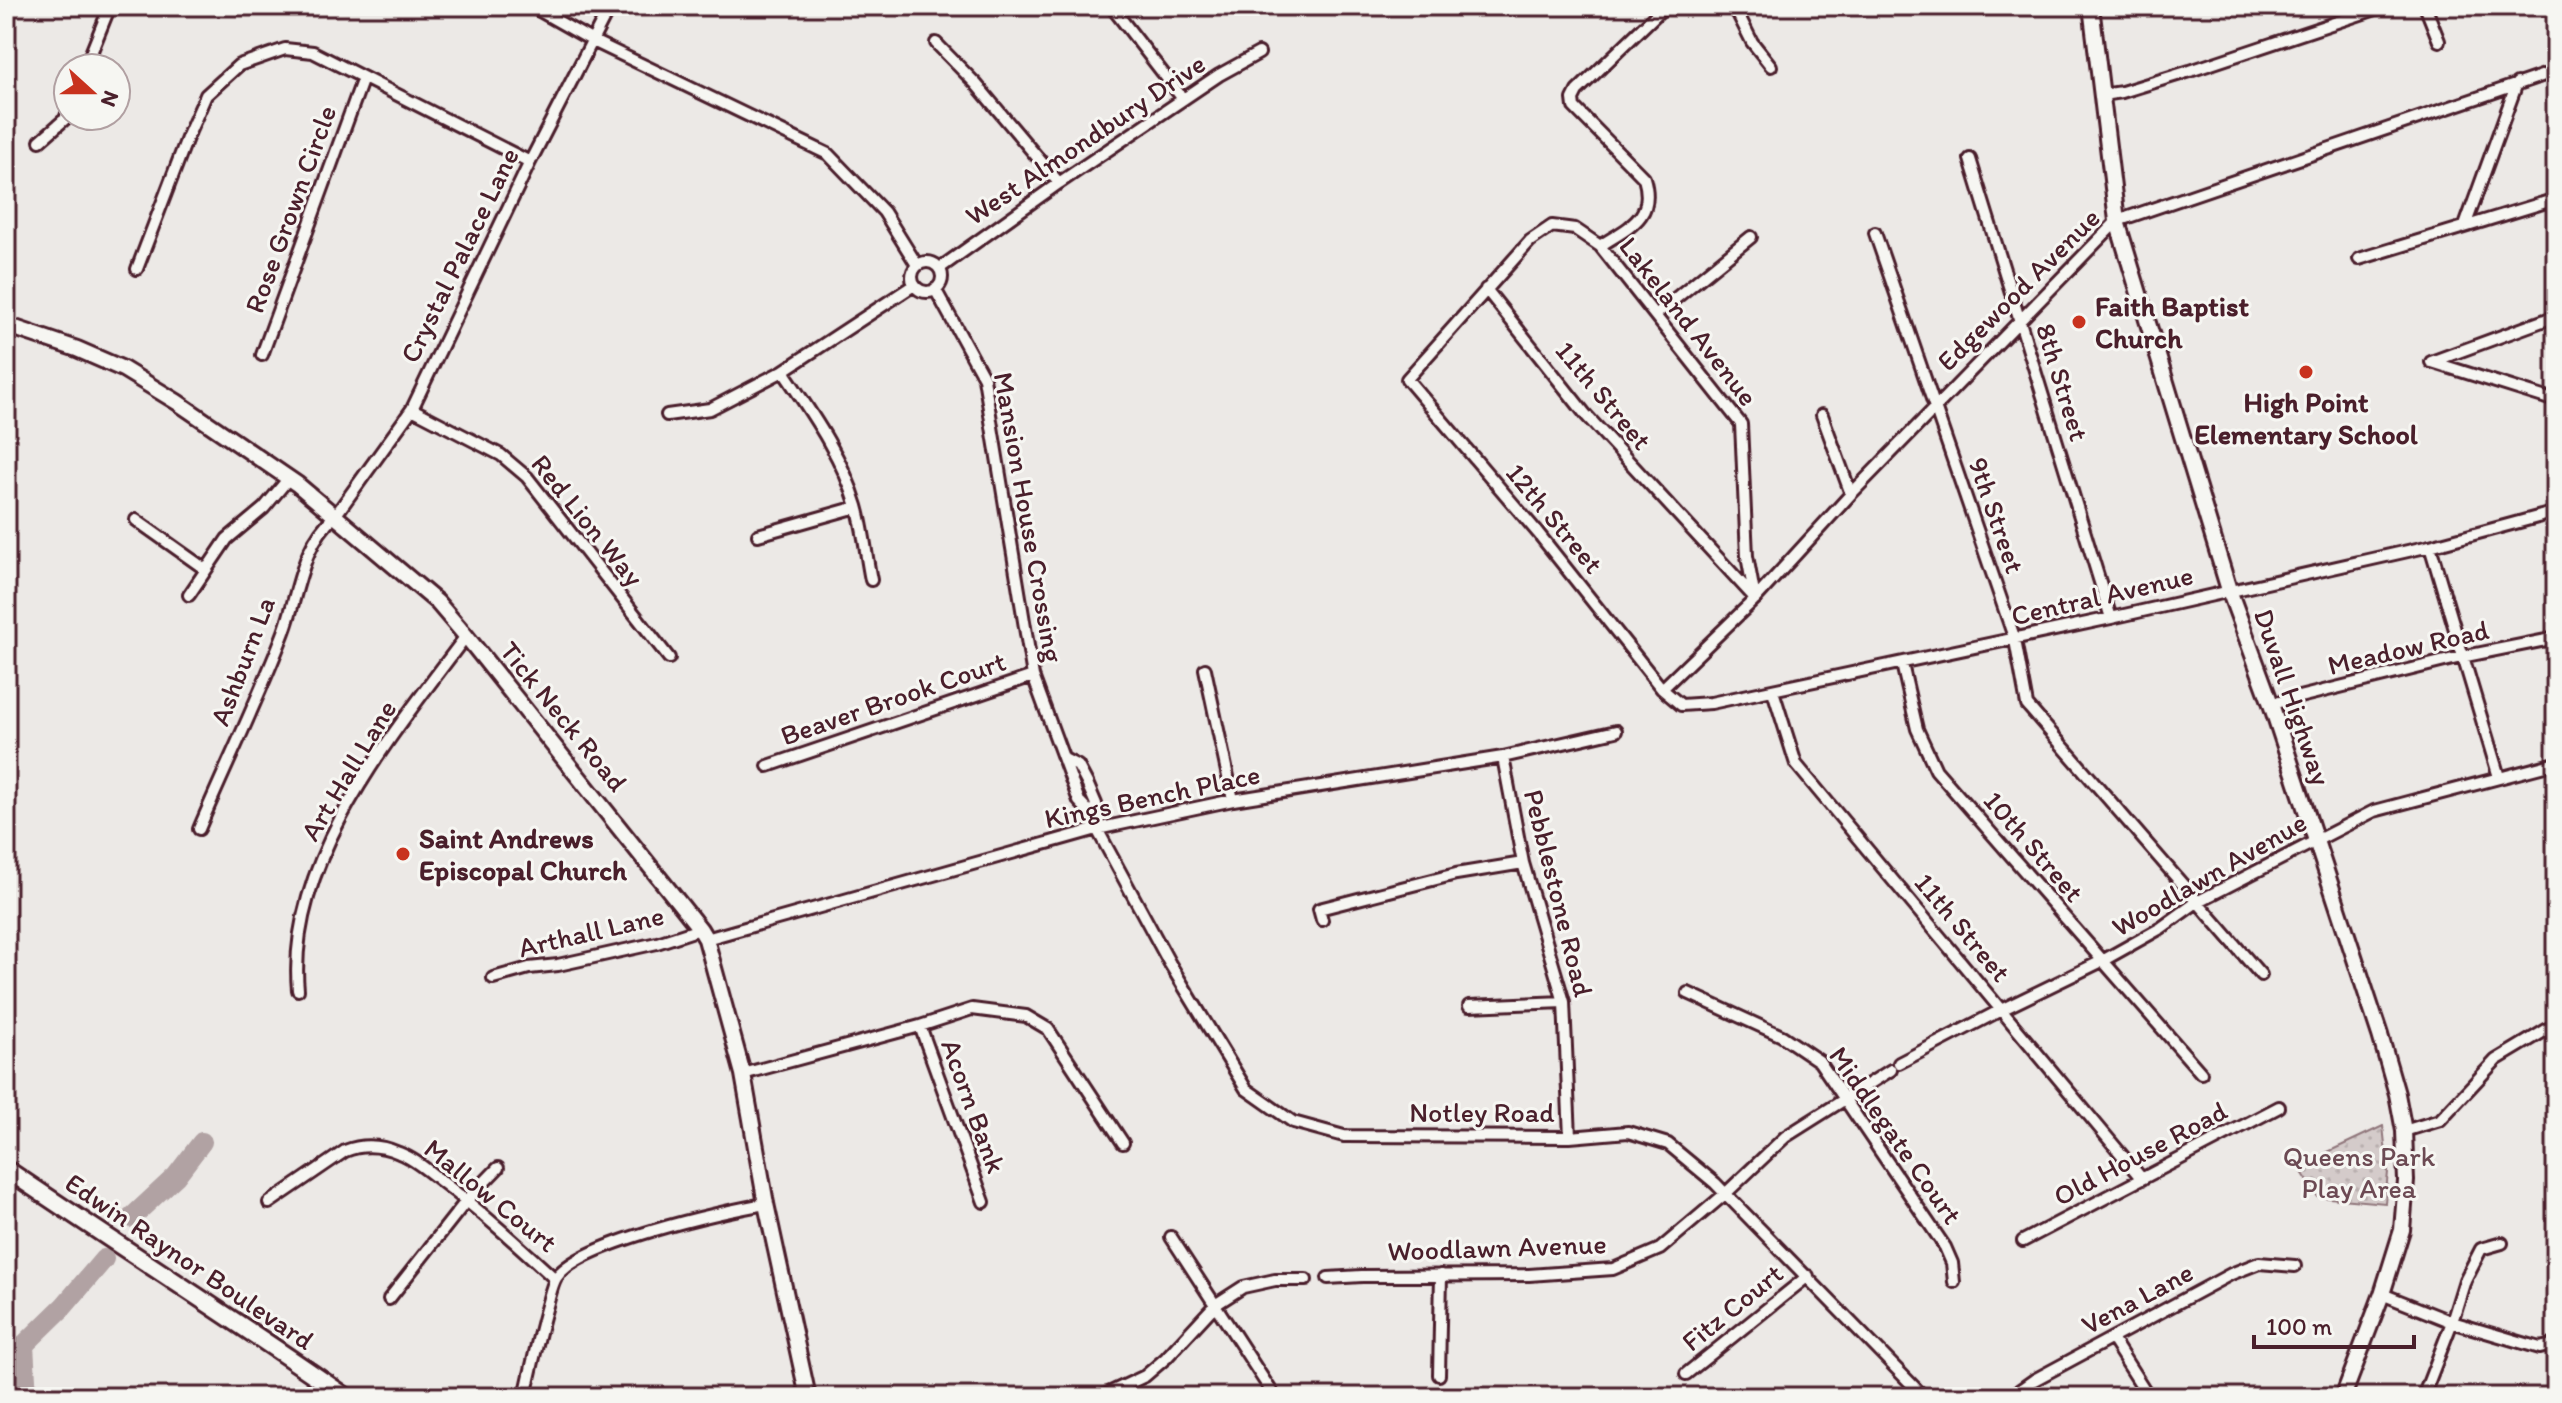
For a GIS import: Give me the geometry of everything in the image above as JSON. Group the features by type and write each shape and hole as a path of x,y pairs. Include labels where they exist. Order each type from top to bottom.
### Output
{"main road":[{"name":"Edwin Raynor Boulevard","path":"6,1169 346,1397"}],"street":[{"path":"91,52 110,6"},
{"path":"531,6 593,41 828,154 884,212 917,265"},
{"name":"Crystal Palace Lane","path":"335,516 412,409 530,162 610,6"},
{"path":"1111,6 1183,99"},
{"path":"1600,246 1640,218 1648,203 1648,191 1644,178 1574,107 1573,99 1577,91 1665,6"},
{"path":"1734,6 1752,42 1771,66"},
{"name":"Duvall Highway","path":"2091,6 2117,221 2229,590 2271,704 2380,1035 2404,1131 2406,1181 2402,1230 2382,1294 2343,1397"},
{"path":"2102,95 2142,86 2385,6"},
{"path":"2425,6 2439,41"},
{"path":"936,43 976,84 1059,183"},
{"path":"137,269 206,95 237,66 285,49 313,52 530,162"},
{"name":"West Almondbury Drive","path":"940,268 1183,99 1259,53"},
{"name":"Edgewood Avenue","path":"1662,689 1755,599 1851,494 2117,221 2556,71"},
{"name":"Rose Grown Circle","path":"262,355 363,78"},
{"path":"2465,226 2517,83"},
{"path":"40,141 52,130"},
{"name":"8th Street","path":"1970,159 2111,618"},
{"path":"2359,259 2556,199"},
{"name":"Lakeland Avenue","path":"1486,289 1530,241 1552,226 1575,229 1600,246 1741,424 1747,556 1755,599"},
{"name":"9th Street","path":"1875,233 2015,640 2027,705 2261,975"},
{"path":"1655,315 1751,237"},
{"path":"932,262 940,268 941,282 935,289 921,290 914,285 913,272 917,265 932,262"},
{"path":"667,415 710,409 783,371 914,285"},
{"name":"Mansion House Crossing","path":"935,289 984,378 1033,676 1064,759 1078,766 1096,804 1093,816 1097,829"},
{"name":"12th Street","path":"1486,289 1407,379 1538,533 1662,689"},
{"name":"11th Street","path":"1486,289 1586,415 1755,599"},
{"path":"2556,316 2431,362 2556,401"},
{"name":"Tick Neck Road","path":"6,325 77,349 123,369 177,402 289,478 437,602 703,934 743,1074 766,1204 808,1397"},
{"path":"783,371 829,440 857,507 871,580"},
{"name":"Red Lion Way","path":"412,409 501,455 527,477 669,658"},
{"path":"1822,415 1851,494"},
{"path":"189,595 227,539 264,508 289,478"},
{"path":"758,535 857,507"},
{"name":"Central Avenue","path":"1662,689 1681,705 1711,703 1773,691 2430,546 2556,512"},
{"name":"Ashburn La","path":"199,829 285,630 305,562 322,527 335,516"},
{"path":"136,520 205,569"},
{"path":"2430,546 2499,777"},
{"name":"Art Hall Lane","path":"298,990 296,963 304,909 329,840 384,746 466,636"},
{"name":"Meadow Road","path":"2271,704 2461,657 2556,638"},
{"name":"10th Street","path":"1902,664 1917,729 1936,770 2201,1073"},
{"path":"1205,669 1233,800"},
{"name":"Beaver Brook Court","path":"768,766 1033,676"},
{"name":"11th Street","path":"1773,691 1796,764 2142,1179"},
{"name":"Kings Bench Place","path":"703,934 1097,829 1233,800 1503,757 1616,731"},
{"name":"Pebblestone Road","path":"1503,757 1523,863 1564,1002 1570,1137"},
{"name":"Woodlawn Avenue","path":"1328,1278 1529,1275 1613,1269 1660,1249 1725,1194 1785,1137 1844,1098 2001,1010 2102,961 2161,928 2197,902 2374,811 2556,763"},
{"name":"Notley Road","path":"1097,829 1170,964 1246,1089 1293,1122 1344,1136 1570,1137 1628,1132 1668,1144 1725,1194 1808,1276 1924,1397"},
{"path":"1322,920 1319,909 1456,874 1523,863"},
{"name":"Arthall Lane","path":"493,978 529,968 558,965 703,934"},
{"name":"Middlegate Court","path":"1688,993 1782,1036 1819,1061 1945,1247 1952,1263 1954,1282"},
{"path":"1469,1006 1564,1002"},
{"path":"743,1074 972,1009 1026,1016 1048,1029 1123,1143"},
{"path":"2404,1131 2440,1120 2496,1060 2556,1024"},
{"name":"Acorn Bank","path":"920,1026 984,1202"},
{"name":"Old House Road","path":"2023,1241 2279,1107"},
{"name":"Mallow Court","path":"269,1203 345,1151 358,1146 376,1146 406,1156 467,1200 555,1279"},
{"path":"389,1299 467,1200 498,1168"},
{"path":"525,1397 555,1279 570,1264 629,1237 720,1212 766,1204"},
{"path":"1171,1237 1275,1397"},
{"path":"2423,1397 2465,1280 2481,1249 2502,1243"},
{"name":"Vena Lane","path":"2010,1397 2034,1380 2231,1274 2259,1263 2295,1266"},
{"path":"1439,1375 1441,1275"},
{"name":"Fitz Court","path":"1686,1374 1808,1276"},
{"path":"1100,1397 1145,1376 1215,1305 1243,1287 1275,1280 1306,1280"},
{"path":"2382,1294 2452,1322 2540,1348 2556,1344"},
{"path":"2112,1339 2149,1397"}],"green space":[{"name":"Queens Park Play Area","path":"2383,1126 2388,1172 2385,1203 2318,1197 2298,1166"}],"waterway":[{"path":"131,1218 176,1176 202,1142"},
{"path":"27,1397 24,1345 64,1306 104,1259"}],"place":[{"name":"Faith Baptist Church","path":"2079,322"},
{"name":"High Point Elementary School","path":"2306,372"},
{"name":"Saint Andrews Episcopal Church","path":"403,854"}]}
